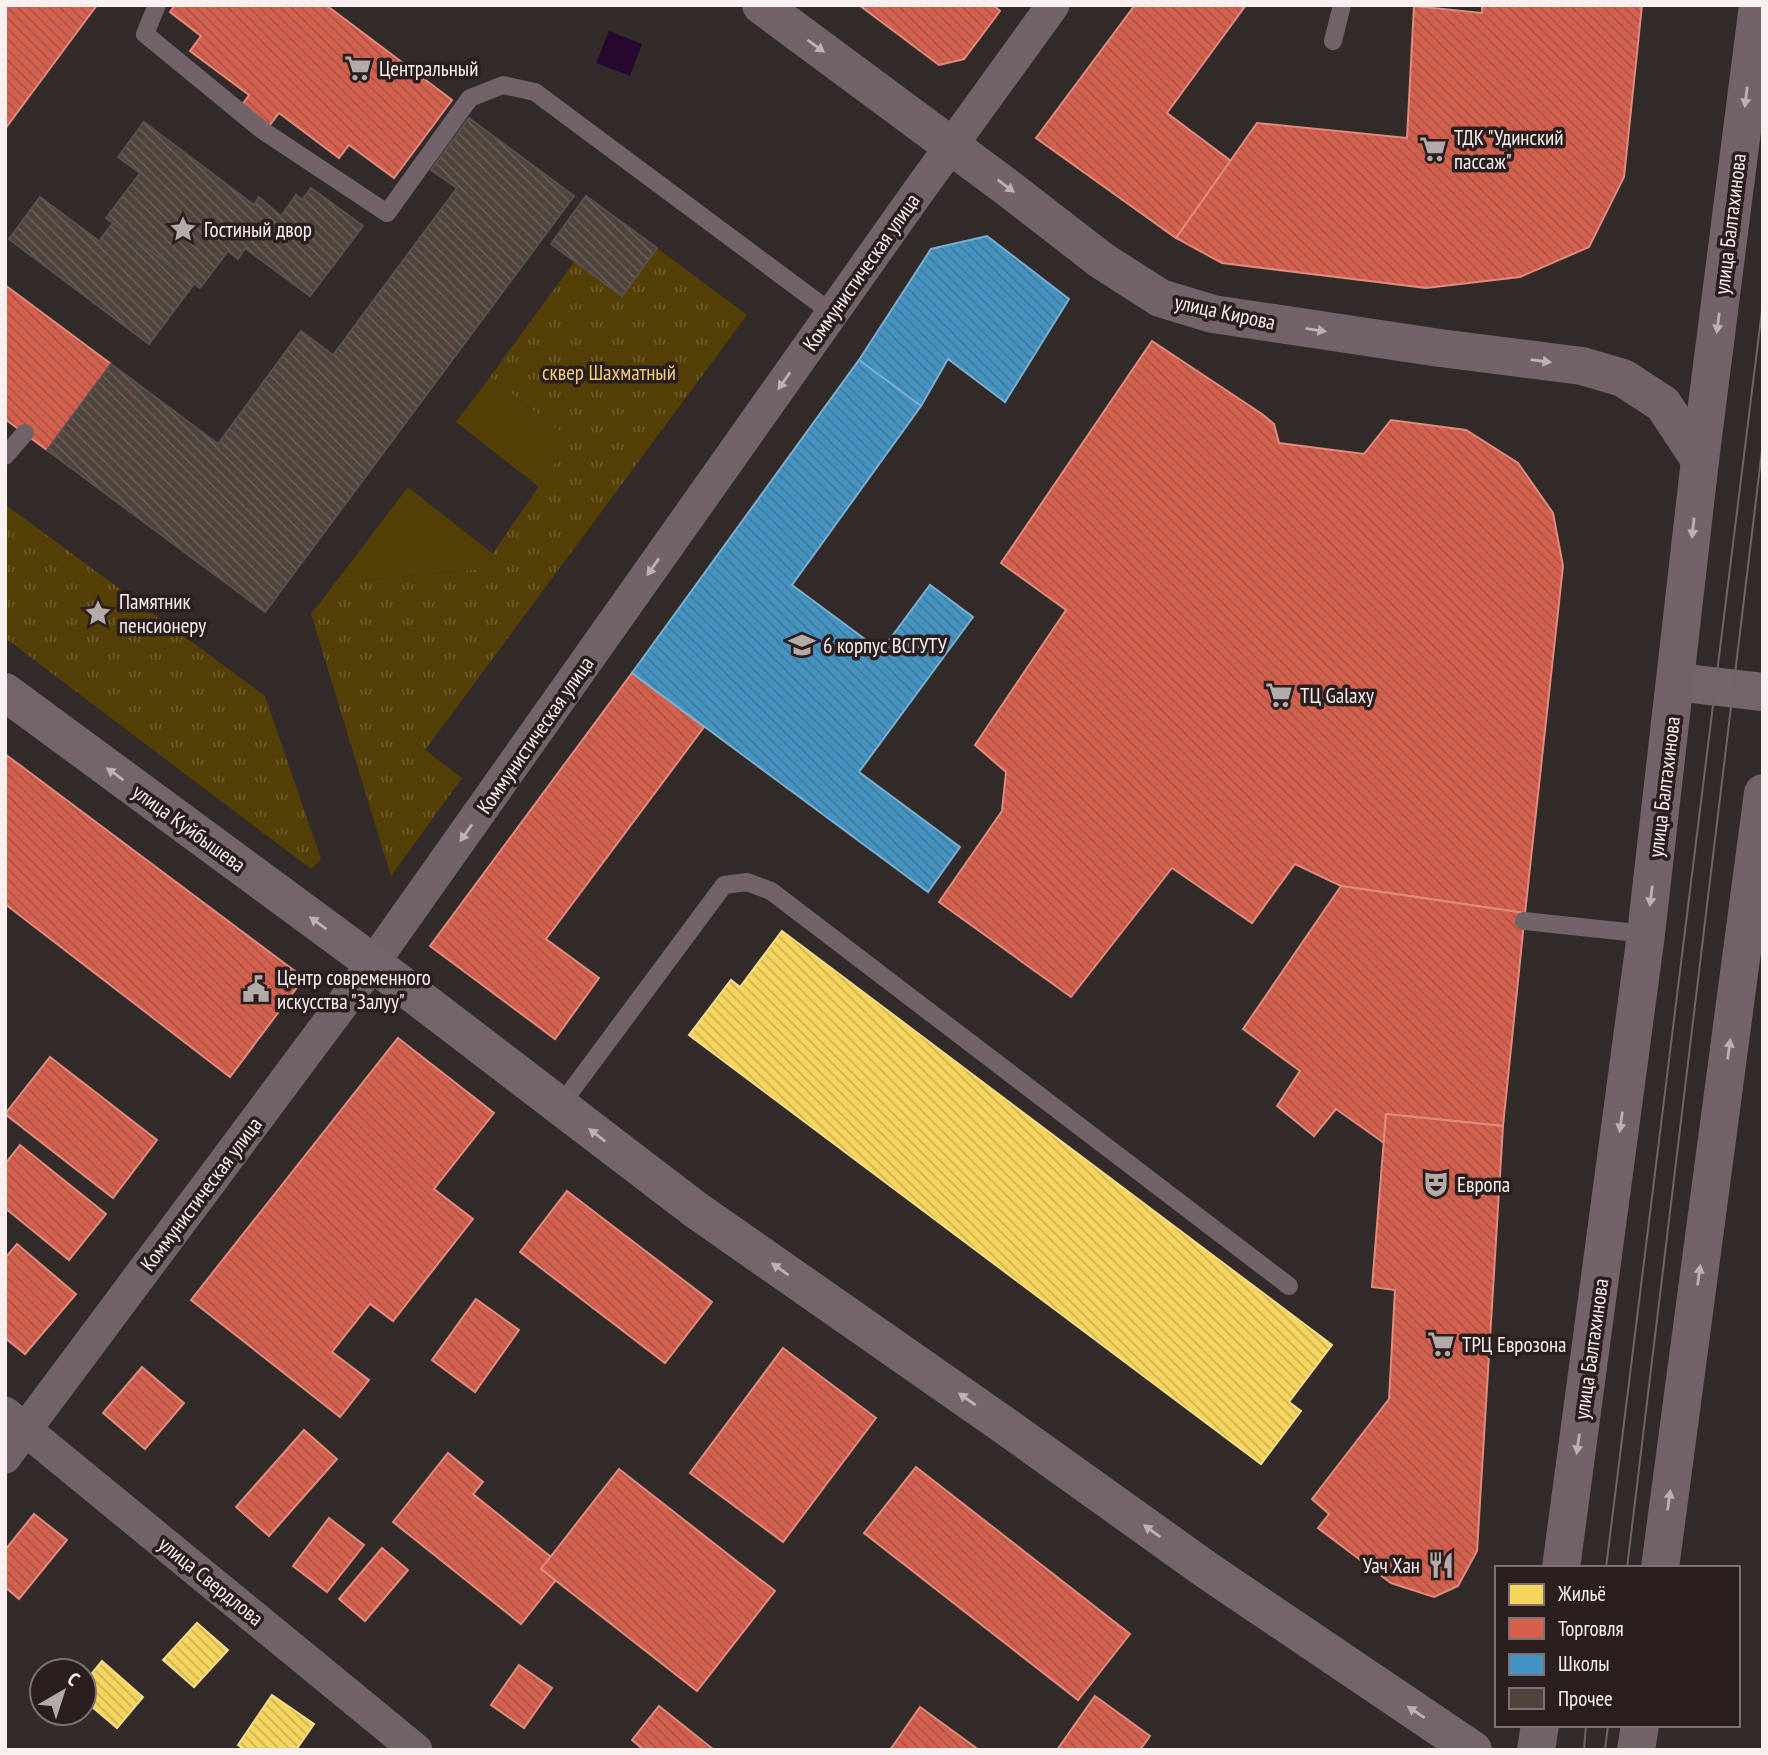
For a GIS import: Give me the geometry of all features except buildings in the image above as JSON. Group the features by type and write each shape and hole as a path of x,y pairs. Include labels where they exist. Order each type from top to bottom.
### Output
{"main road":[{"name":"улица Балтахинова","path":"1561,1566 1646,934 1700,460 1758,5"},
{"path":"1676,682 1763,692"},
{"name":"улица Куйбышева","path":"5,692 373,963 696,1210 1208,1571 1473,1750"},
{"path":"1660,1566 1763,793"},
{"path":"1536,1750 1540,1727"},
{"path":"1636,1750 1640,1727"}],"street":[{"name":"улица Кирова","path":"761,5 1101,260 1160,298 1213,314 1581,366 1623,378 1663,404 1700,460"},
{"name":"Коммунистическая улица","path":"5,1457 15,1421 373,963 951,145 1053,5"},
{"name":"улица Свердлова","path":"15,1421 416,1750"}],"lane":[{"path":"157,5 145,34 262,130 387,213 470,98 503,85 535,92 832,313"},
{"path":"1333,41 1342,5"},
{"path":"5,456 25,433"},
{"path":"561,1107 724,885 747,882 771,891 1289,1286"},
{"path":"1524,921 1646,934"}],"green space":[{"name":"сквер Шахматный","path":"657,248 747,315 425,750 462,778 391,876 311,614 335,583 482,569 571,440 490,377 574,262 622,296"},
{"path":"490,377 571,440 539,487 456,422"},
{"path":"408,487 493,554 482,569 335,583"},
{"path":"6,505 265,696 321,859 311,869 5,638"}],"shaded area":[{"path":"609,31 642,44 630,76 596,63"}],"tram line":[{"path":"1606,1566 1763,302"},
{"path":"1627,1566 1763,442"},
{"path":"1584,1750 1586,1727"},
{"path":"1605,1750 1608,1727"}],"place":[{"name":"Центральный","path":"358,68"},
{"name":"ТДК \"Удинский пассаж\"","path":"1433,149"},
{"name":"Гостиный двор","path":"183,229"},
{"name":"Памятник пенсионеру","path":"98,613"},
{"name":"6 корпус ВСГУТУ","path":"802,645"},
{"name":"ТЦ Galaxy","path":"1279,695"},
{"name":"Центр современного искусства \"Залуу\"","path":"256,989"},
{"name":"Европа","path":"1436,1184"},
{"name":"ТРЦ Еврозона","path":"1441,1344"},
{"name":"Уач Хан","path":"1441,1565"}]}
